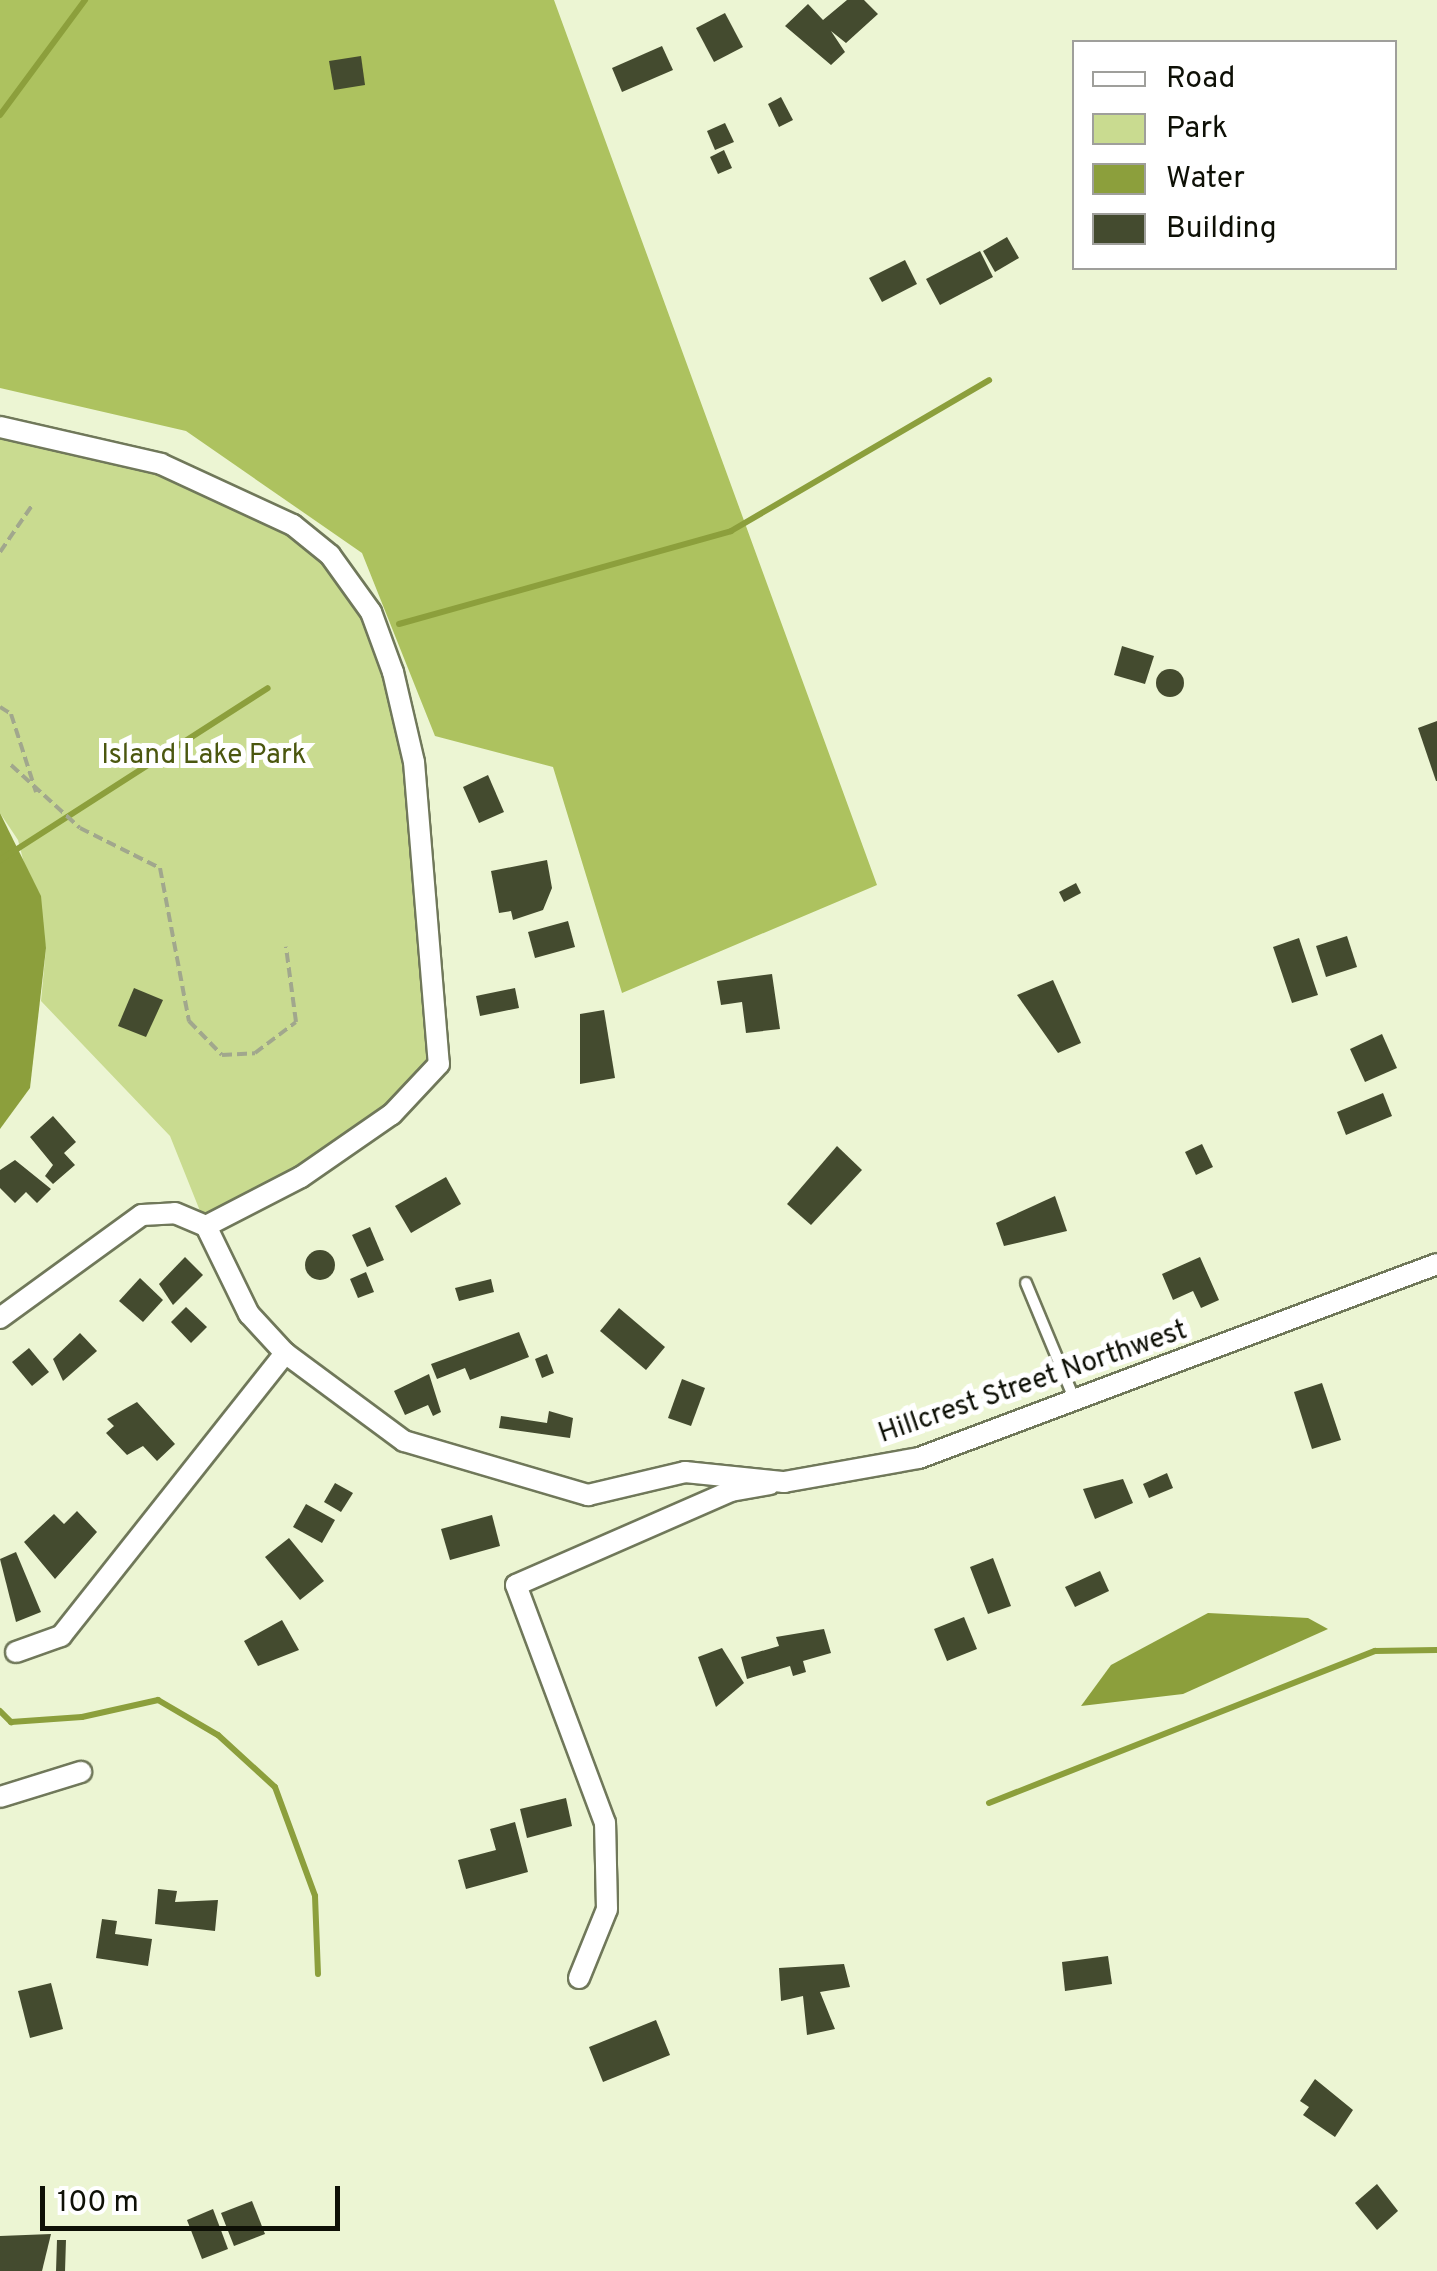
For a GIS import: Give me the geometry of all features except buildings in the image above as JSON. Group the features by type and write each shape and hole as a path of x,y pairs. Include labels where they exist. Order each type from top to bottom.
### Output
{"street":[{"path":"0,427 162,464 294,525 330,555 371,612 393,672 414,762 439,1064 392,1114 316,1167 206,1226 175,1212 142,1215 0,1318"},
{"name":"Hillcrest Street Northwest","path":"206,1226 249,1314 286,1354 404,1442 588,1495 685,1472 784,1482 919,1458 1437,1264"},
{"path":"16,1652 61,1636 286,1354"},
{"path":"579,1978 607,1910 605,1823 516,1585 731,1491 784,1482"},
{"path":"0,1798 80,1772"}],"lane":[{"path":"1026,1284 1076,1402"}],"path":[{"path":"0,552 33,504"},
{"path":"0,707 11,714 36,793"},
{"path":"11,765 36,793 80,828 160,868 189,1021 222,1054 255,1053 296,1022 286,947"}],"green space":[{"name":"Island Lake Park","path":"0,427 161,464 330,555 393,672 442,1044 420,1090 206,1226 170,1136 41,1001 46,948 18,840 0,813"}],"shaded area":[{"path":"0,0 554,0 877,885 622,993 553,767 435,736 362,553 186,431 0,388"}],"water":[{"path":"0,813 41,896 46,948 30,1088 0,1129"},
{"path":"1208,1613 1308,1618 1328,1629 1183,1694 1081,1706 1111,1665"}],"waterway":[{"path":"0,115 85,0"},
{"path":"399,624 731,531 989,380"},
{"path":"0,860 268,688"},
{"path":"989,1803 1375,1651 1437,1650"},
{"path":"0,1711 11,1722 82,1717 158,1700 218,1735 275,1787 315,1896 318,1974"}]}
